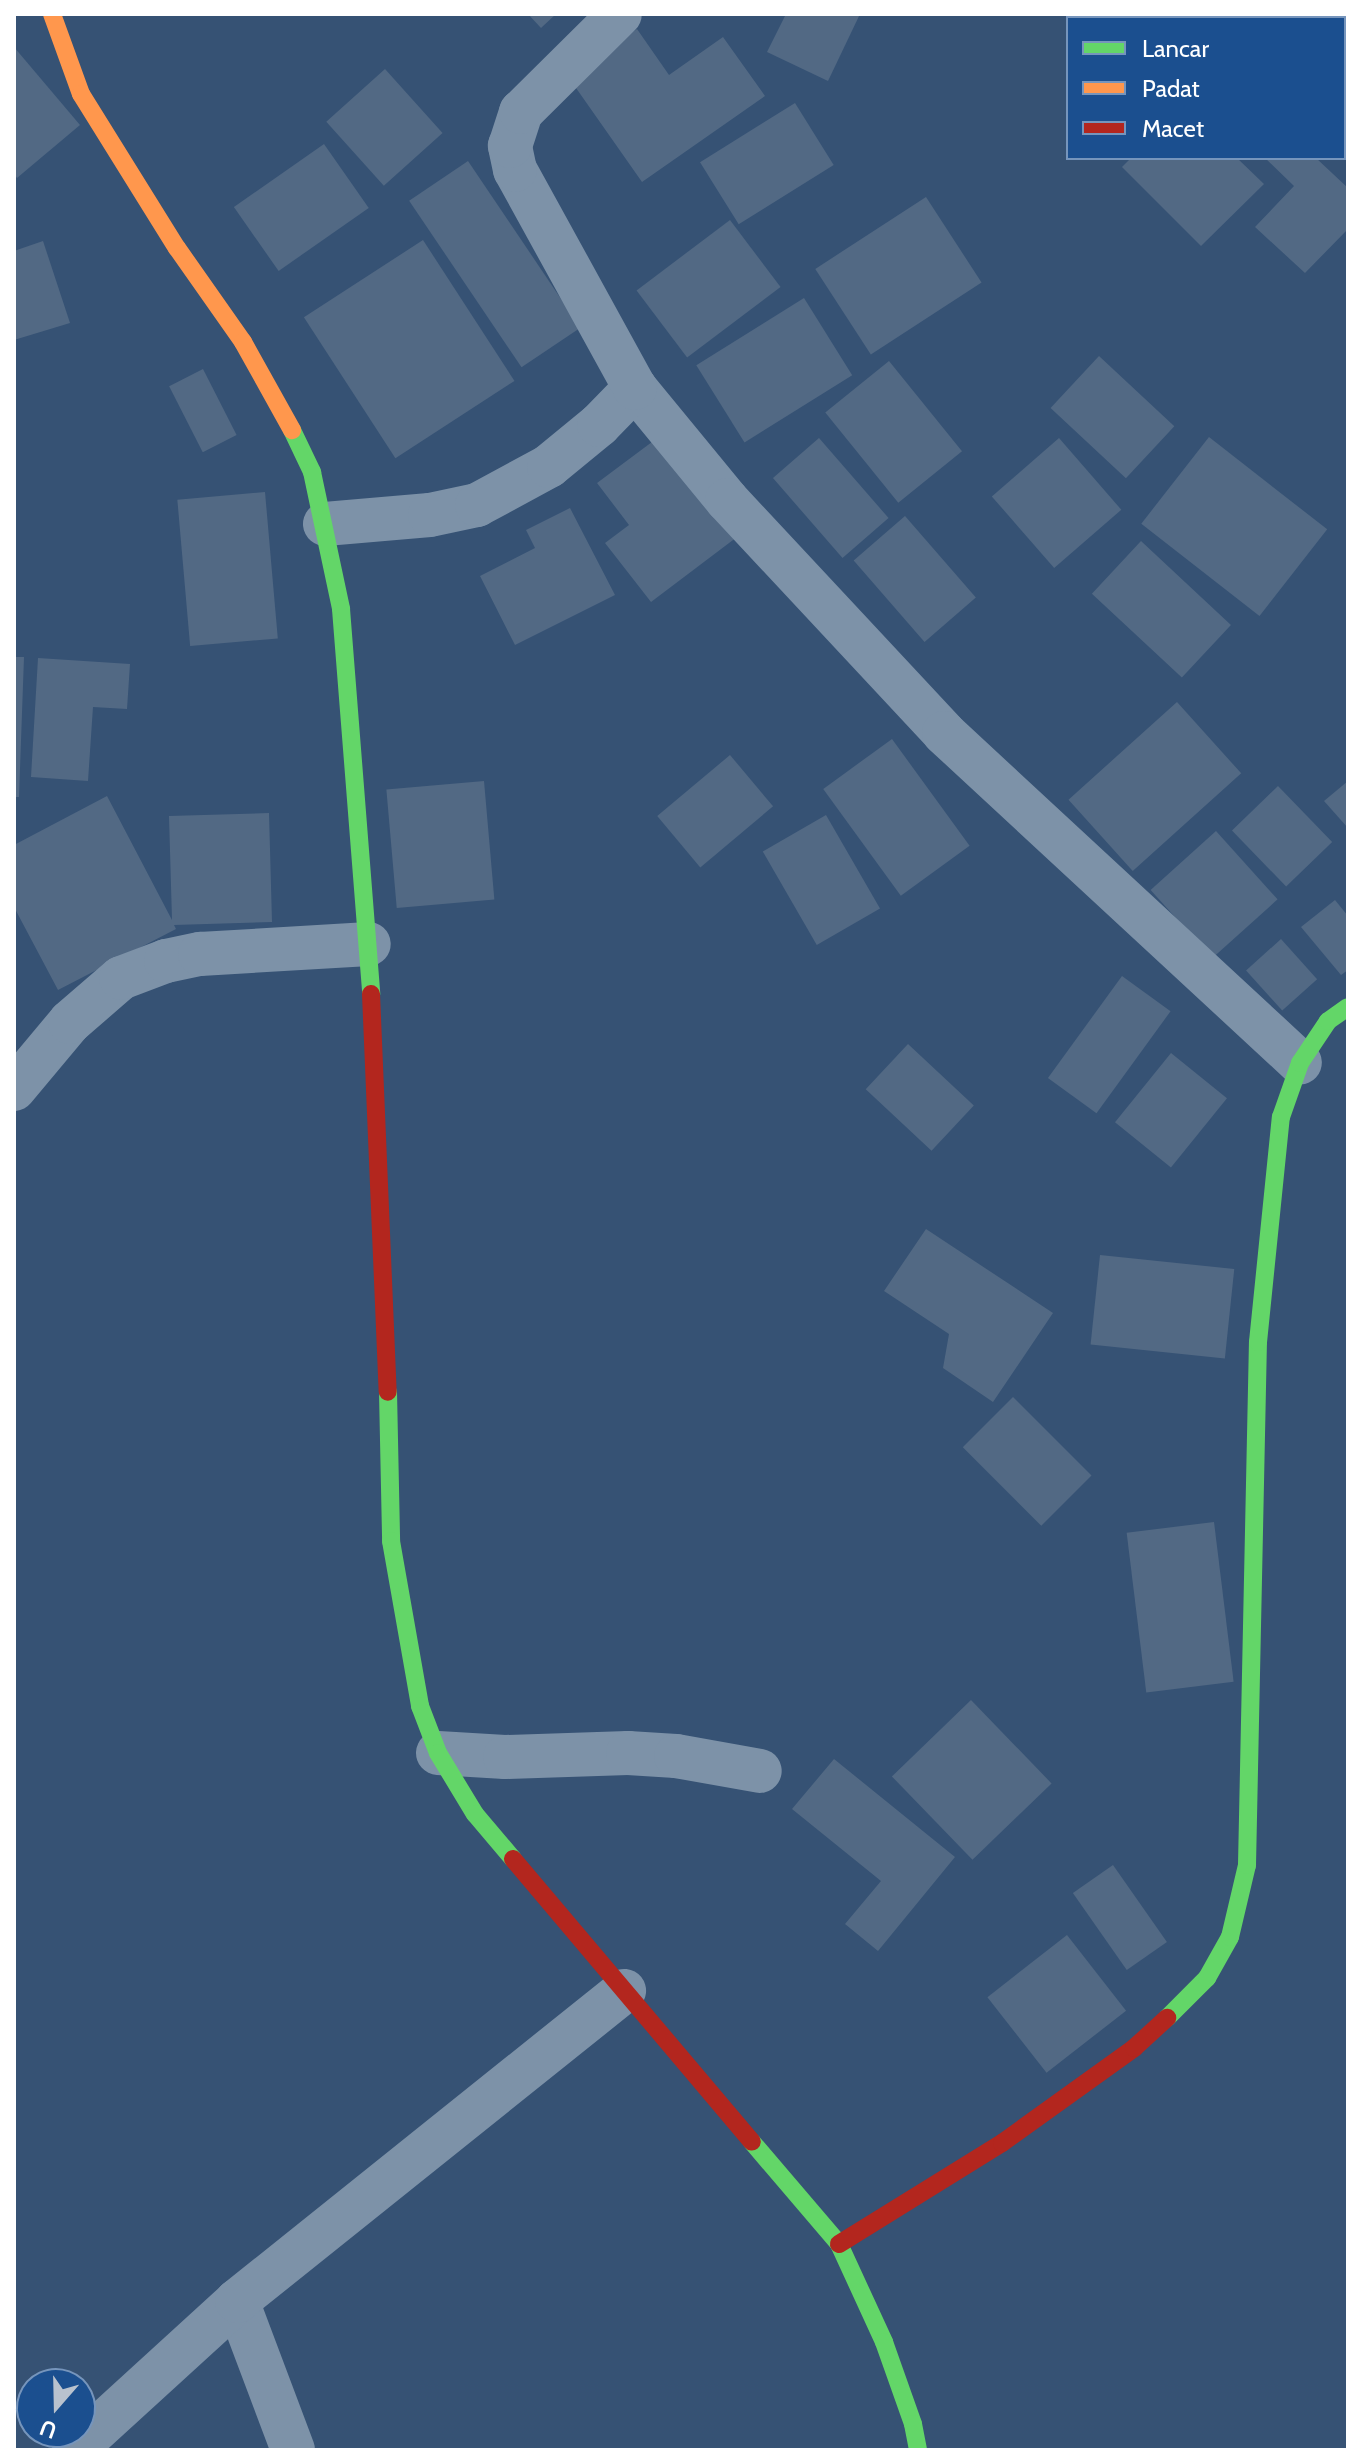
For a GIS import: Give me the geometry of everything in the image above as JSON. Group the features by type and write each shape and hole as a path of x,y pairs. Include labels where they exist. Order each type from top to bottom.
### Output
{"street":[{"path":"52,14 81,94 177,248 243,342 280,405 312,472 325,524 341,609 369,944 387,1342 391,1541 420,1706 438,1753 475,1814 839,2244 884,2342 913,2424 918,2450"},
{"path":"620,14 521,112 510,146 515,170 635,388 727,500 944,733 1300,1063"},
{"path":"325,524 430,515 477,505 549,466 599,425 635,388"},
{"path":"14,1089 70,1022 121,978 166,961 200,954 369,944"},
{"path":"839,2244 1002,2143 1134,2048 1207,1978 1230,1937 1247,1865 1258,1342 1281,1117 1300,1063 1328,1021 1348,1007"},
{"path":"438,1753 505,1757 628,1753 676,1756 760,1771"},
{"path":"74,2450 237,2301 624,1991"},
{"path":"237,2301 293,2450"}],"building":[{"path":"528,14 556,14 541,28"},
{"path":"786,14 860,14 828,81 767,52"},
{"path":"637,29 669,75 723,37 765,96 642,182 569,78"},
{"path":"14,47 80,125 17,178 14,174"},
{"path":"385,69 443,133 384,186 326,122"},
{"path":"795,103 834,165 739,224 700,162"},
{"path":"324,144 369,208 279,271 234,207"},
{"path":"1129,160 1239,160 1264,184 1201,246 1122,167"},
{"path":"1267,160 1318,160 1348,188 1348,229 1305,273 1255,227 1294,186"},
{"path":"468,161 580,328 522,367 409,201"},
{"path":"926,197 982,283 871,354 815,269"},
{"path":"730,220 781,287 687,357 637,290"},
{"path":"423,240 514,381 395,458 304,317"},
{"path":"43,241 70,323 14,340 14,251"},
{"path":"804,298 852,375 745,442 696,365"},
{"path":"1099,356 1174,426 1126,478 1051,408"},
{"path":"889,361 962,451 898,503 825,413"},
{"path":"203,369 237,435 203,452 169,386"},
{"path":"660,436 737,537 651,602 605,543 629,525 597,483"},
{"path":"1209,437 1327,529 1259,616 1141,524"},
{"path":"819,438 889,518 843,558 773,478"},
{"path":"1059,438 1121,510 1054,568 992,496"},
{"path":"265,492 278,638 190,646 177,500"},
{"path":"570,508 615,595 515,645 480,576 535,548 526,530"},
{"path":"905,516 976,598 925,642 854,561"},
{"path":"1141,541 1231,625 1182,678 1092,594"},
{"path":"14,657 24,657 19,797 14,797"},
{"path":"38,658 130,664 127,709 93,707 88,781 31,777"},
{"path":"1177,702 1241,773 1133,871 1069,800"},
{"path":"892,739 970,846 901,896 823,789"},
{"path":"730,755 773,806 700,867 657,816"},
{"path":"484,781 494,900 397,908 386,790"},
{"path":"1348,781 1348,828 1324,801"},
{"path":"1278,786 1332,842 1286,887 1232,830"},
{"path":"107,796 172,920 169,816 269,813 272,922 174,925 176,929 58,990 14,907 14,845"},
{"path":"826,815 880,909 817,945 763,852"},
{"path":"1216,831 1278,899 1212,958 1151,890"},
{"path":"1335,900 1348,916 1348,970 1341,975 1301,927"},
{"path":"1281,939 1317,979 1282,1011 1246,970"},
{"path":"1122,976 1171,1011 1096,1113 1048,1078"},
{"path":"908,1044 974,1105 932,1151 866,1089"},
{"path":"1171,1053 1227,1098 1171,1167 1115,1122"},
{"path":"926,1229 1053,1313 993,1402 943,1368 949,1334 884,1291"},
{"path":"1100,1255 1234,1269 1225,1359 1091,1345"},
{"path":"1013,1397 1091,1475 1041,1526 963,1447"},
{"path":"1214,1522 1234,1682 1146,1693 1127,1533"},
{"path":"971,1700 1052,1783 972,1860 892,1776"},
{"path":"834,1759 955,1857 878,1951 845,1924 881,1881 792,1809"},
{"path":"1113,1865 1167,1942 1127,1970 1073,1893"},
{"path":"1067,1935 1126,2011 1047,2073 987,1997"}],"traffic: fast":[{"path":"292,430 312,472 341,609 371,994"},
{"path":"1167,2018 1207,1978 1230,1937 1247,1865 1258,1342 1281,1117 1300,1063 1328,1021 1348,1007"},
{"path":"388,1392 391,1541 420,1706 438,1753 475,1814 513,1859"},
{"path":"752,2142 839,2244 884,2342 913,2424 918,2450"}],"traffic: slow":[{"path":"52,14 81,94 177,248 243,342 292,430"}],"traffic: jam":[{"path":"371,994 388,1392"},
{"path":"513,1859 752,2142"},
{"path":"839,2244 1002,2143 1134,2048 1167,2018"}]}
